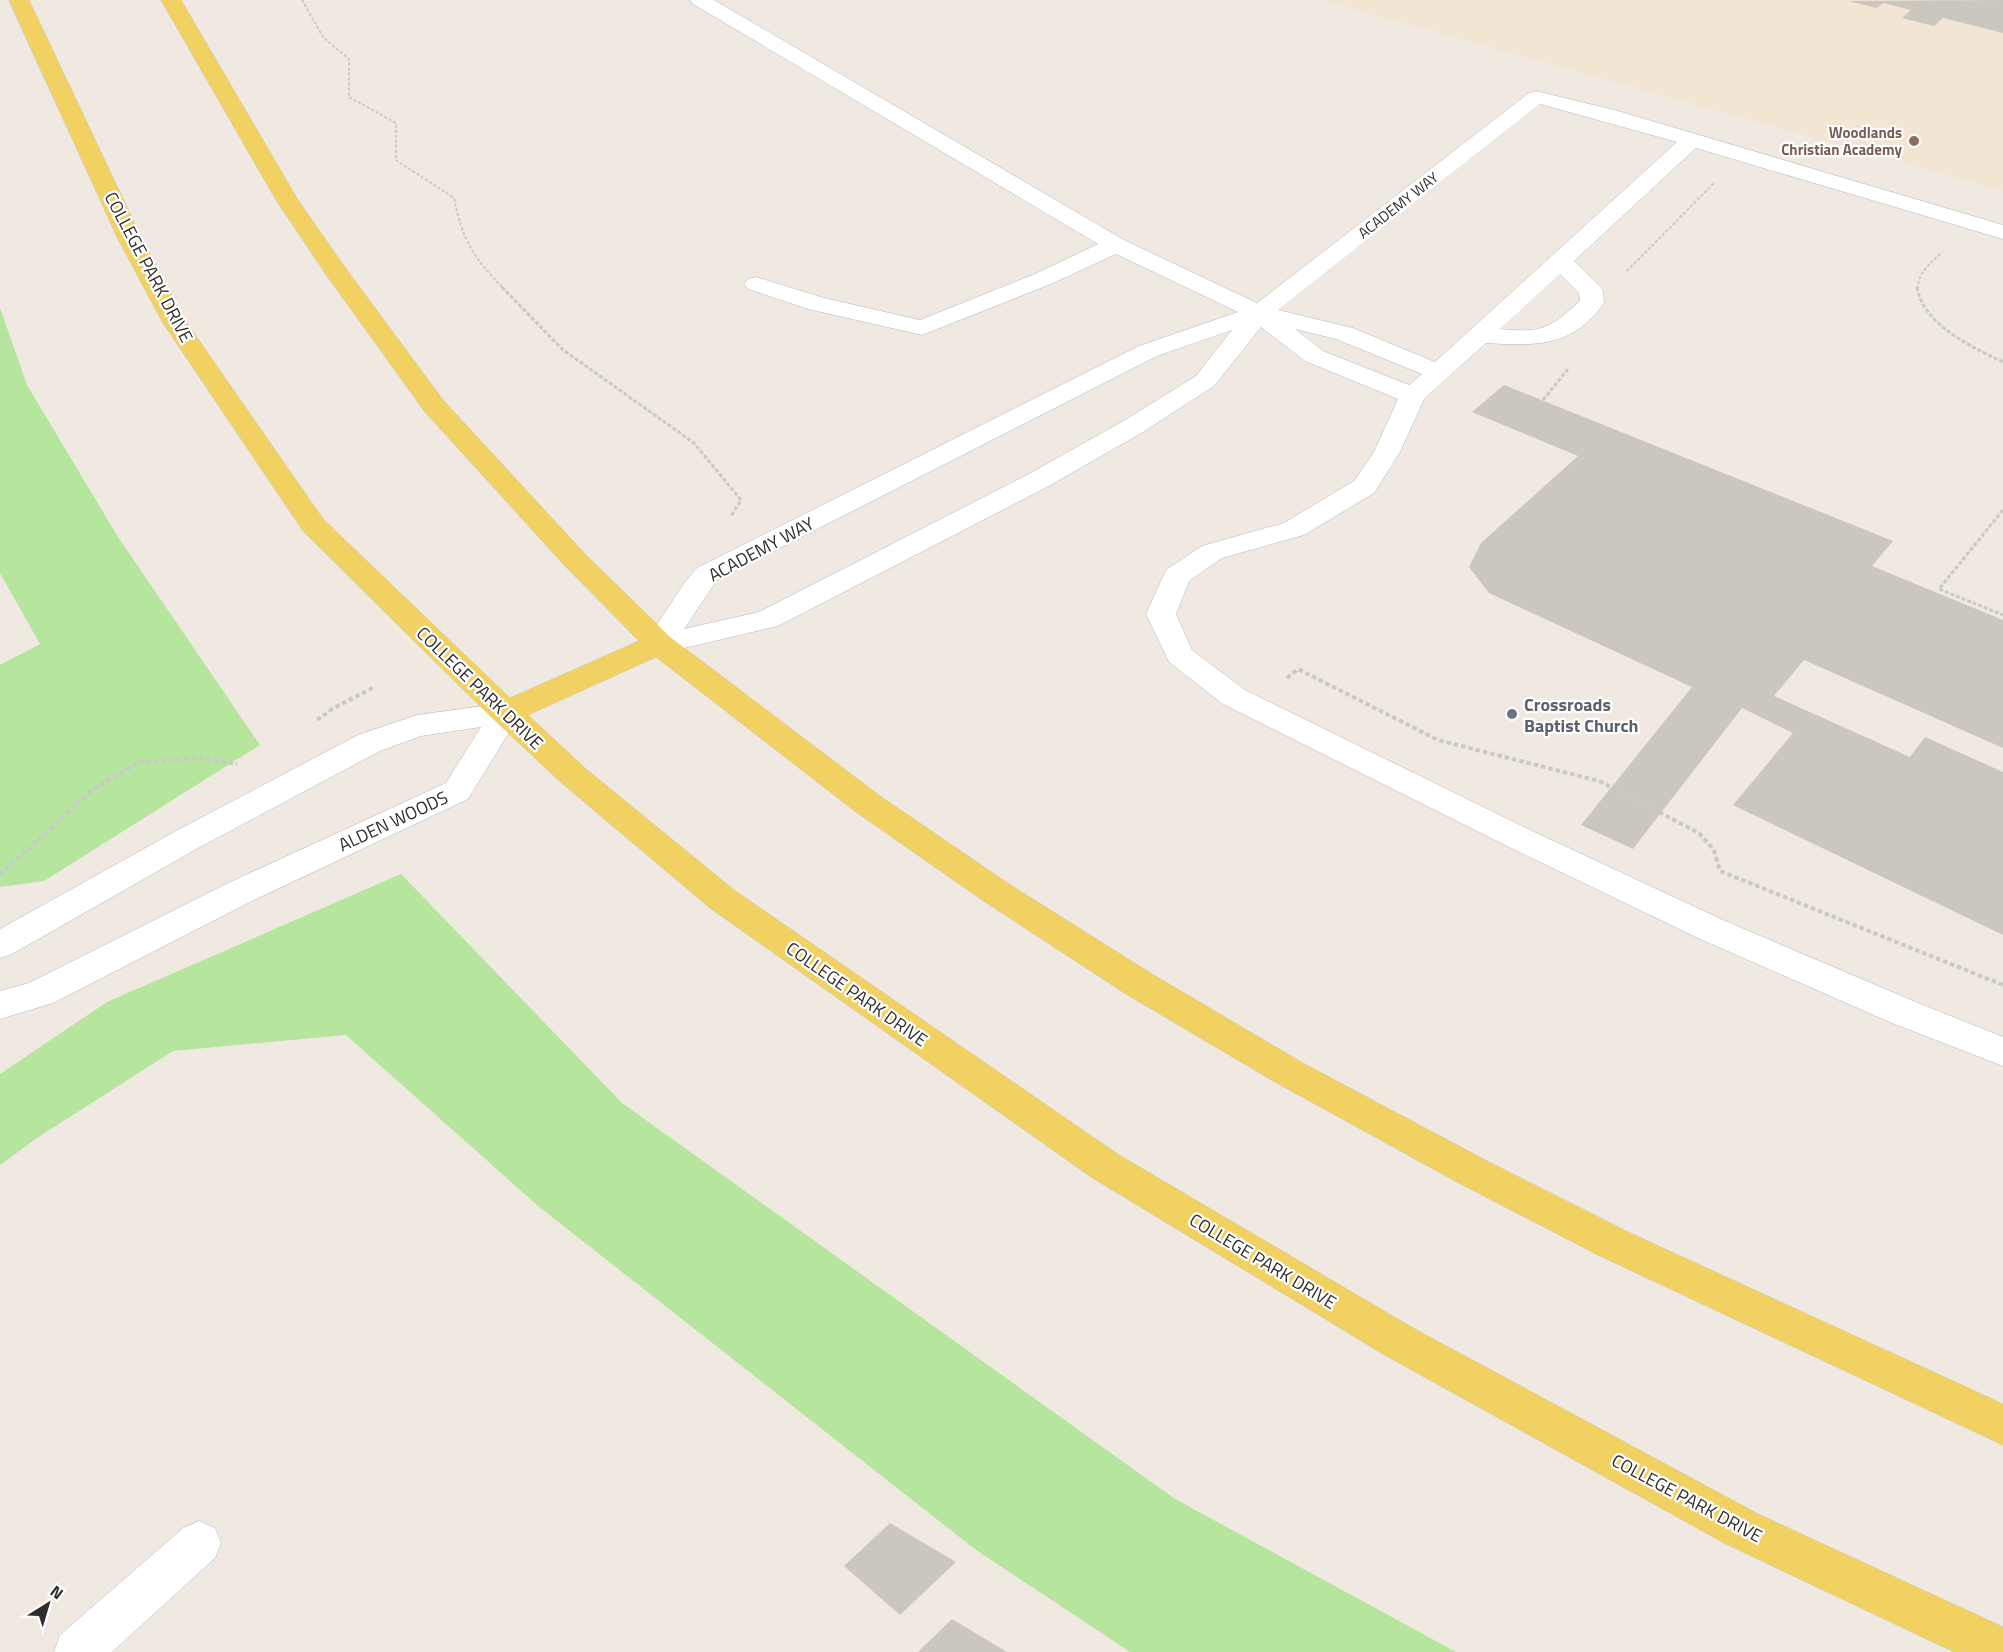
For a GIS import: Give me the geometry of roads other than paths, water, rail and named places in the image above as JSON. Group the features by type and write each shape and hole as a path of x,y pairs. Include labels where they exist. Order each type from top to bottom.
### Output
{"main road":[{"name":"COLLEGE PARK DRIVE","path":"19,0 130,239 175,323 300,507 313,525 575,777 722,899 1105,1166 1398,1341 1742,1529 2003,1651"},
{"path":"171,0 287,200 335,271 434,406 575,560 659,644 868,804 988,887 1139,984 1288,1072 1471,1171 1614,1244 2003,1425"},
{"path":"506,713 659,644"}],"street":[{"path":"700,0 1116,245 1259,313 1344,333 1440,373"},
{"name":"ACADEMY WAY","path":"659,644 768,619 1037,481 1134,426 1205,381 1259,313 1536,97 1692,140"},
{"path":"2003,232 1692,140 1413,396 1387,452 1364,487 1294,529 1212,552 1176,576 1161,614 1180,655 1234,697 1666,908 1941,1028 2003,1052"},
{"path":"756,284 817,304 922,328 1043,279 1116,245"},
{"path":"1482,335 1532,338 1551,334 1565,326 1592,303 1591,291 1561,261"},
{"path":"1259,313 1314,356 1413,396"},
{"name":"ACADEMY WAY","path":"659,644 695,588 707,574 1148,351 1259,313"},
{"path":"0,945 188,839 369,742 417,726 506,713"},
{"name":"ALDEN WOODS","path":"0,1005 40,993 238,893 457,791 506,713"},
{"path":"77,1652 199,1543"}],"place":[{"name":"Woodlands Christian Academy","path":"1914,141"},
{"name":"Crossroads Baptist Church","path":"1512,714"}]}
